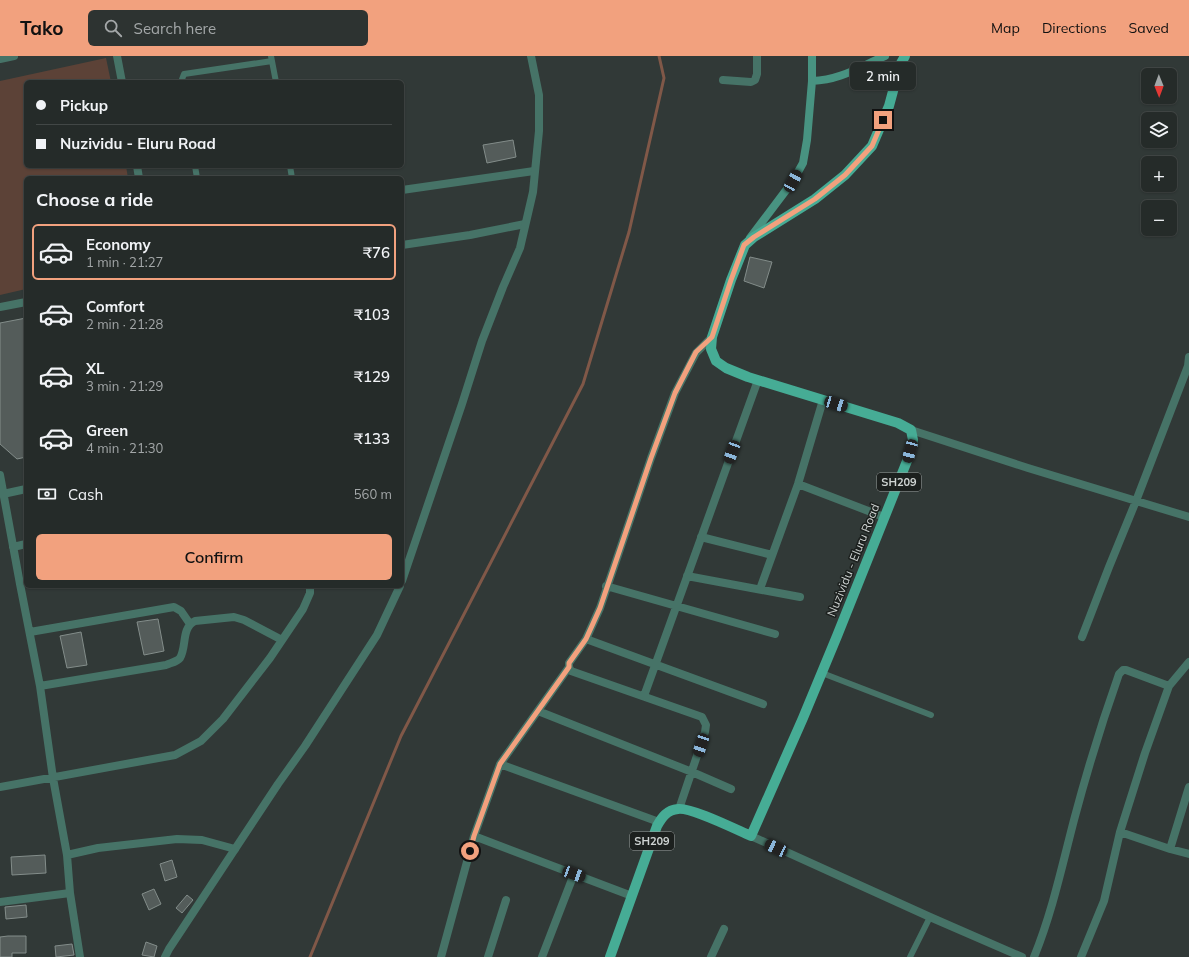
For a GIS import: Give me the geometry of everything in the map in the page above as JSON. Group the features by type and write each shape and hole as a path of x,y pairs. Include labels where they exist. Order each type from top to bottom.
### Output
{"main road":[{"path":"812,56 812,81 807,140 803,163 793,181 744,245 712,337 711,349 716,360 726,368 758,380 898,423 911,430"},
{"path":"812,81 826,80 843,76 885,56"},
{"path":"744,245 754,237 815,199 845,175 872,146 889,106 900,65 905,56"},
{"name":"Nuzividu - Eluru Road","path":"751,836 822,673 907,461 913,440 911,430"},
{"path":"679,809 690,811 751,836"},
{"name":"SH209","path":"610,957 659,822 668,812 679,809"}],"street":[{"path":"0,59 14,56"},
{"path":"117,56 122,80"},
{"path":"404,575 482,341 502,287 520,248 533,192 539,131 539,95 531,56"},
{"path":"723,80 751,82 755,80 757,74 758,56"},
{"path":"404,190 534,171"},
{"path":"404,245 470,235 525,224"},
{"path":"0,307 24,302"},
{"path":"441,957 474,836 500,764 569,667 569,663 586,639 600,608 606,586 675,393 696,352 712,337"},
{"path":"1082,637 1188,366 1189,357"},
{"path":"644,696 758,380"},
{"path":"760,590 798,484 823,400"},
{"path":"911,430 1028,468 1189,517"},
{"path":"0,475 13,547 23,584 40,686 53,778 67,855 70,893 80,957"},
{"path":"798,484 884,517"},
{"path":"3,494 24,489"},
{"path":"701,537 772,555"},
{"path":"13,547 24,544"},
{"path":"687,576 800,597"},
{"path":"606,586 775,634"},
{"path":"0,787 175,755 201,741 222,719 270,658 303,609 310,593 310,588"},
{"path":"165,957 234,849 305,746 377,635 399,588"},
{"path":"30,632 174,607 182,611 190,624"},
{"path":"40,686 166,665 174,662 180,658 187,628 195,621 234,617 244,620 282,640"},
{"path":"586,639 763,704"},
{"path":"1081,957 1104,901 1120,832 1145,753 1169,686 1189,662"},
{"path":"569,667 571,671 702,717 705,721 705,732 679,809"},
{"path":"1034,957 1042,937 1059,879 1098,734 1118,674 1126,670 1169,686"},
{"path":"538,711 731,789"},
{"path":"500,764 659,822"},
{"path":"1170,849 1189,786"},
{"path":"1120,832 1189,854"},
{"path":"474,836 632,896"},
{"path":"751,836 930,918 1022,957"},
{"path":"67,855 98,848 177,839 202,840 234,849"},
{"path":"542,957 574,874"},
{"path":"0,902 70,893"},
{"path":"488,957 506,900"},
{"path":"710,957 724,929"}],"lane":[{"path":"182,80 184,74 272,59 276,80"},
{"path":"822,673 931,715"},
{"path":"910,957 930,918"}],"shaded area":[{"path":"106,58 111,80 24,80 24,168 126,168 128,176 24,176 24,289 0,295 0,81"}],"building":[{"path":"513,140 516,157 487,163 483,145"},
{"path":"750,257 772,262 764,288 744,281"},
{"path":"24,318 24,457 17,459 0,444 0,323"},
{"path":"158,619 164,651 144,655 137,622"},
{"path":"81,632 87,665 67,668 60,636"},
{"path":"45,855 46,873 12,875 11,857"},
{"path":"172,860 177,877 165,881 160,864"},
{"path":"154,889 161,904 149,910 142,894"},
{"path":"187,895 193,900 182,913 176,908"},
{"path":"26,905 27,917 6,919 5,907"},
{"path":"26,936 26,953 12,953 12,957 0,957 0,937"},
{"path":"146,942 157,946 154,957 142,955"},
{"path":"72,944 74,955 56,957 55,946"}],"waterway":[{"path":"310,957 401,736 583,384 629,232 664,78 659,56"}],"route":[{"path":"470,851 500,764 569,667 569,663 586,639 600,608 606,586 675,393 696,352 712,337 744,245 754,237 815,199 845,175 872,146 883,120"}]}
